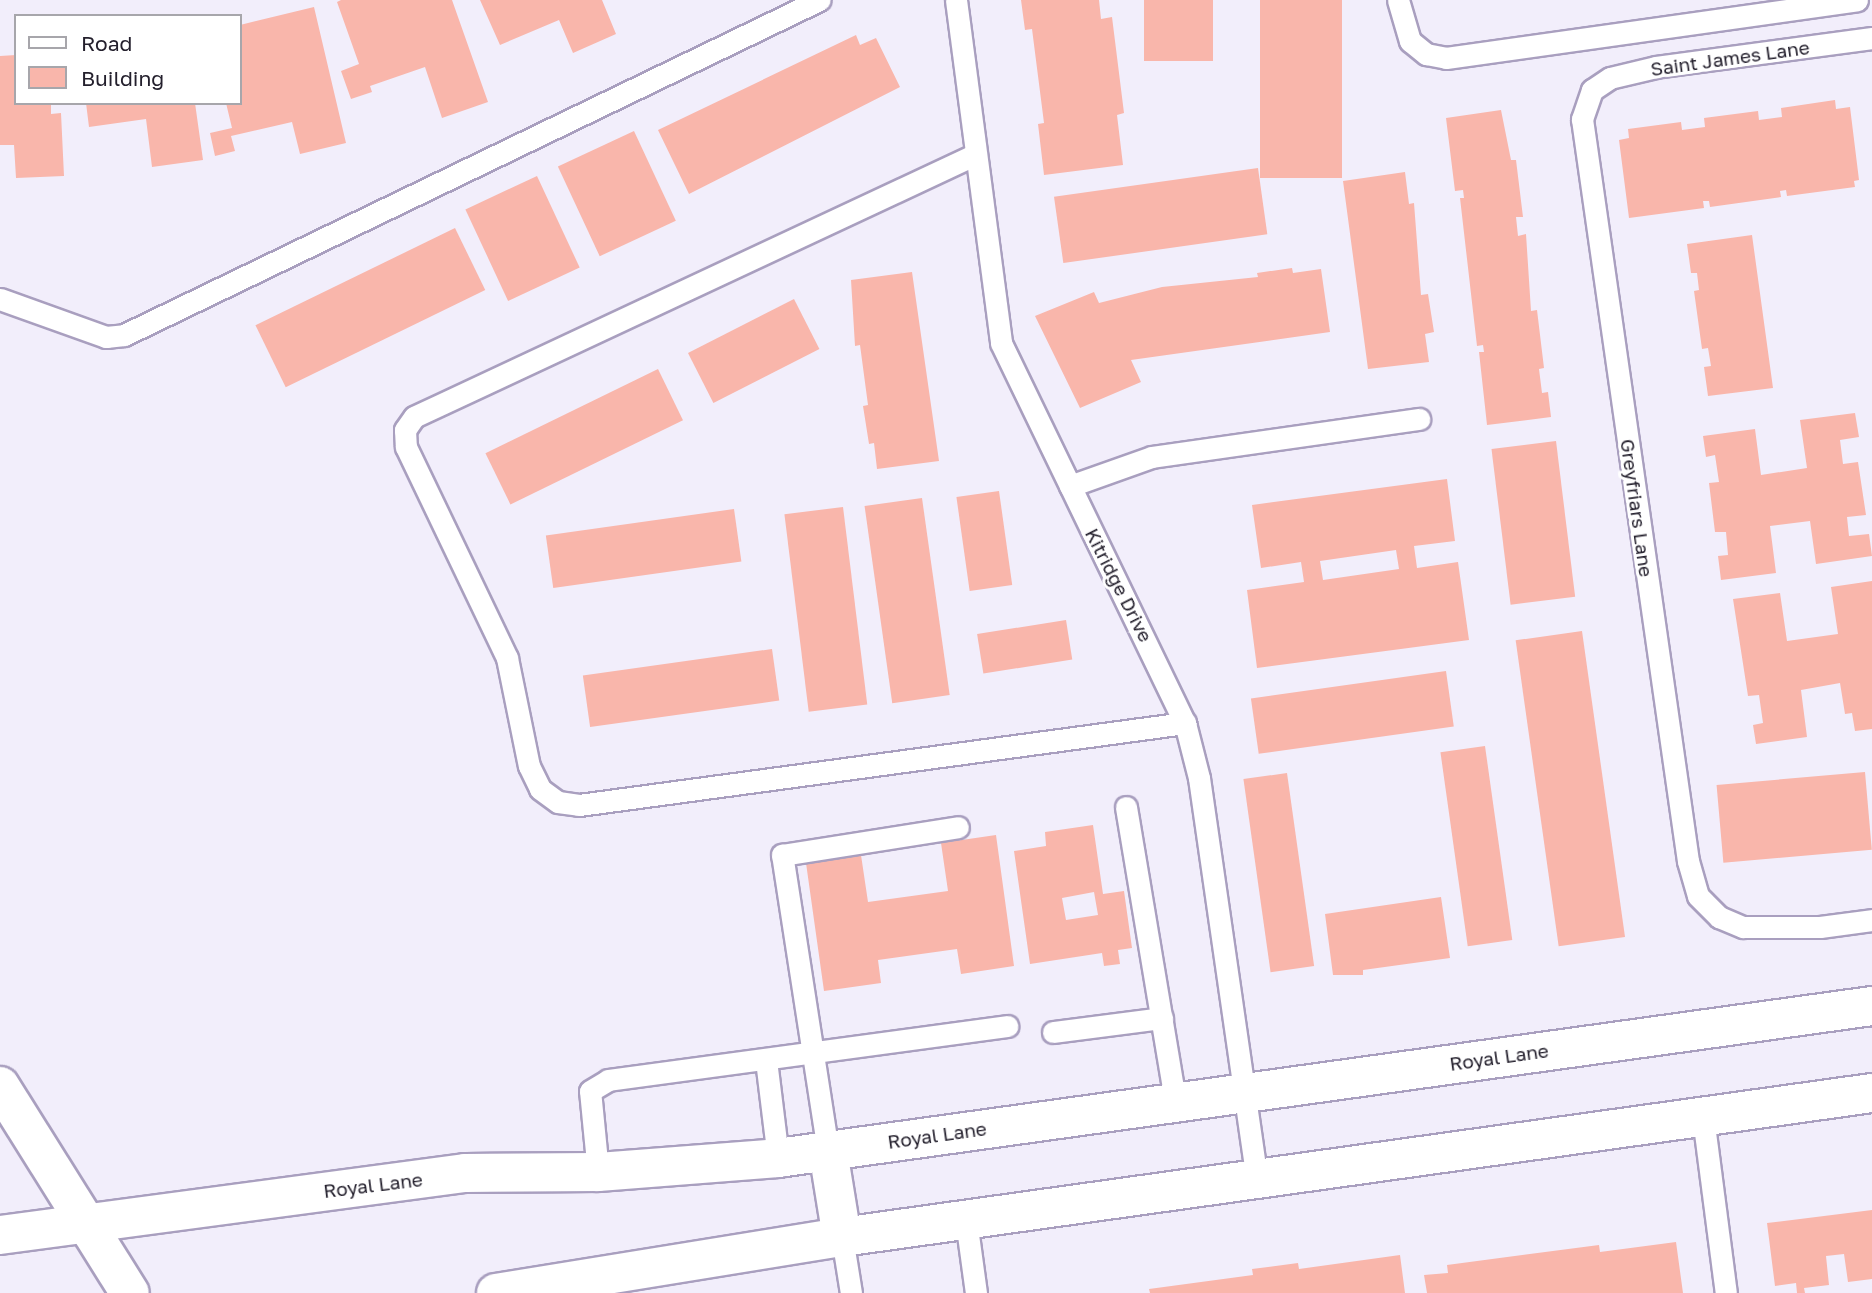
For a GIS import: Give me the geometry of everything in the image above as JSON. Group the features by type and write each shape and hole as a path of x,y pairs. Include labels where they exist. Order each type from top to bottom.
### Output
{"main road":[{"name":"Royal Lane","path":"0,1235 465,1174 598,1172 778,1158 1872,1006"},
{"path":"0,1086 130,1293"},
{"path":"507,1292 842,1237 1872,1093"},
{"path":"828,1151 842,1237"}],"lane":[{"path":"0,299 106,337 124,335 819,0"},
{"name":"Kitridge Drive","path":"956,0 974,155 1001,343 1185,723 1199,778 1257,1180"},
{"path":"1398,0 1410,41 1426,54 1446,58 1857,0"},
{"name":"Saint James Lane","path":"1592,90 1609,78 1656,67 1872,38"},
{"name":"Greyfriars Lane","path":"1592,90 1582,119 1688,861 1698,896 1719,917 1742,927 1767,929 1872,920"},
{"path":"974,155 414,417 405,430 407,447 507,658 529,766 540,789 558,802 579,805 1185,723"},
{"path":"1070,486 1152,457 1419,419"},
{"path":"1126,807 1175,1101"},
{"path":"828,1151 816,1054 802,995 782,855 958,827"},
{"path":"1053,1032 1162,1018"},
{"path":"598,1172 590,1091 608,1080 816,1054 1007,1026"},
{"path":"766,1060 778,1158"},
{"path":"1703,1117 1726,1293"},
{"path":"966,1220 976,1293"},
{"path":"842,1237 851,1293"}],"building":[{"path":"452,0 488,102 442,118 425,67 370,86 372,92 351,99 341,71 359,64 337,2"},
{"path":"480,0 602,0 616,34 573,53 559,20 500,45"},
{"path":"1021,0 1099,0 1101,19 1112,17 1124,113 1117,115 1123,165 1044,175 1038,124 1044,123 1032,29 1025,30"},
{"path":"1144,0 1213,0 1213,61 1144,61"},
{"path":"1260,0 1342,0 1342,178 1260,178"},
{"path":"314,7 346,143 300,154 292,122 231,136 235,151 215,156 210,133 232,128 226,105 242,105 242,25"},
{"path":"856,35 860,45 876,38 900,87 689,194 658,130"},
{"path":"14,55 14,105 51,105 51,114 61,113 64,176 16,178 14,145 0,145 0,56"},
{"path":"1835,100 1836,109 1850,107 1859,180 1854,181 1855,187 1787,196 1786,190 1780,191 1781,197 1710,207 1709,201 1703,201 1704,208 1629,218 1619,140 1629,138 1628,129 1681,122 1682,130 1705,127 1704,118 1758,111 1759,120 1782,117 1781,108"},
{"path":"86,105 195,105 203,160 152,167 146,119 89,127"},
{"path":"1501,110 1511,160 1516,160 1523,217 1516,217 1518,236 1526,234 1531,311 1537,310 1544,368 1539,369 1542,393 1548,392 1551,417 1487,425 1479,352 1484,352 1483,345 1477,346 1460,198 1464,198 1463,190 1455,191 1446,118"},
{"path":"634,131 676,221 600,256 558,166"},
{"path":"1258,168 1267,234 1063,263 1054,197"},
{"path":"1405,172 1409,204 1414,203 1421,295 1428,294 1434,332 1425,334 1429,362 1368,369 1343,181"},
{"path":"537,176 580,268 508,301 465,209"},
{"path":"455,228 485,290 286,387 255,325"},
{"path":"1752,235 1773,388 1708,396 1704,367 1711,366 1708,348 1702,349 1694,291 1699,290 1697,273 1691,273 1687,244"},
{"path":"1292,268 1293,273 1321,269 1330,332 1131,360 1141,382 1080,408 1035,316 1094,292 1099,303 1162,287 1258,277 1257,273"},
{"path":"912,272 939,461 877,469 874,443 869,444 863,406 868,405 860,345 855,346 851,280"},
{"path":"794,299 819,349 713,403 688,353"},
{"path":"658,369 683,420 510,504 485,453"},
{"path":"1855,413 1859,437 1840,440 1843,464 1858,462 1866,515 1847,517 1849,536 1869,534 1872,556 1816,564 1810,521 1770,526 1776,573 1721,580 1718,556 1728,555 1726,532 1715,532 1709,483 1719,482 1715,455 1706,457 1703,436 1755,429 1761,475 1807,468 1800,420"},
{"path":"1556,441 1575,597 1511,605 1491,449"},
{"path":"1447,479 1455,541 1414,546 1417,568 1458,562 1469,640 1257,668 1247,590 1304,582 1301,562 1261,568 1252,505","holes":["1396,550 1399,569 1323,580 1320,561"]},
{"path":"999,491 1012,585 970,591 956,497"},
{"path":"922,498 950,695 892,703 865,506"},
{"path":"843,507 867,705 809,712 784,514"},
{"path":"734,509 741,561 553,588 546,535"},
{"path":"1872,581 1872,729 1855,731 1852,713 1845,714 1840,683 1801,690 1807,737 1756,744 1753,725 1763,723 1759,695 1748,696 1733,599 1780,593 1787,641 1838,634 1831,587"},
{"path":"1066,620 1072,660 983,674 977,634"},
{"path":"1582,631 1625,937 1559,946 1516,640"},
{"path":"772,649 779,700 590,727 583,676"},
{"path":"1446,671 1454,726 1259,754 1251,698"},
{"path":"1485,746 1512,940 1468,946 1440,752"},
{"path":"1865,772 1872,850 1723,863 1717,785"},
{"path":"1287,773 1314,966 1271,972 1243,779"},
{"path":"1093,825 1103,894 1124,891 1132,948 1118,950 1120,964 1104,966 1102,953 1030,964 1014,851 1046,846 1045,832","holes":["1094,892 1098,915 1066,920 1062,898"]},
{"path":"996,835 1014,966 961,974 957,949 878,960 881,983 824,991 806,863 861,855 868,902 948,891 941,843"},
{"path":"1441,897 1450,958 1363,970 1363,975 1333,975 1325,914"},
{"path":"1872,1210 1872,1279 1848,1282 1844,1254 1826,1256 1829,1285 1804,1288 1805,1293 1797,1293 1796,1283 1775,1286 1767,1223"},
{"path":"1676,1242 1683,1293 1427,1293 1424,1275 1448,1273 1447,1265 1599,1245 1600,1252"},
{"path":"1400,1255 1405,1293 1150,1293 1149,1289 1253,1275 1252,1269 1298,1263 1299,1269"}]}
